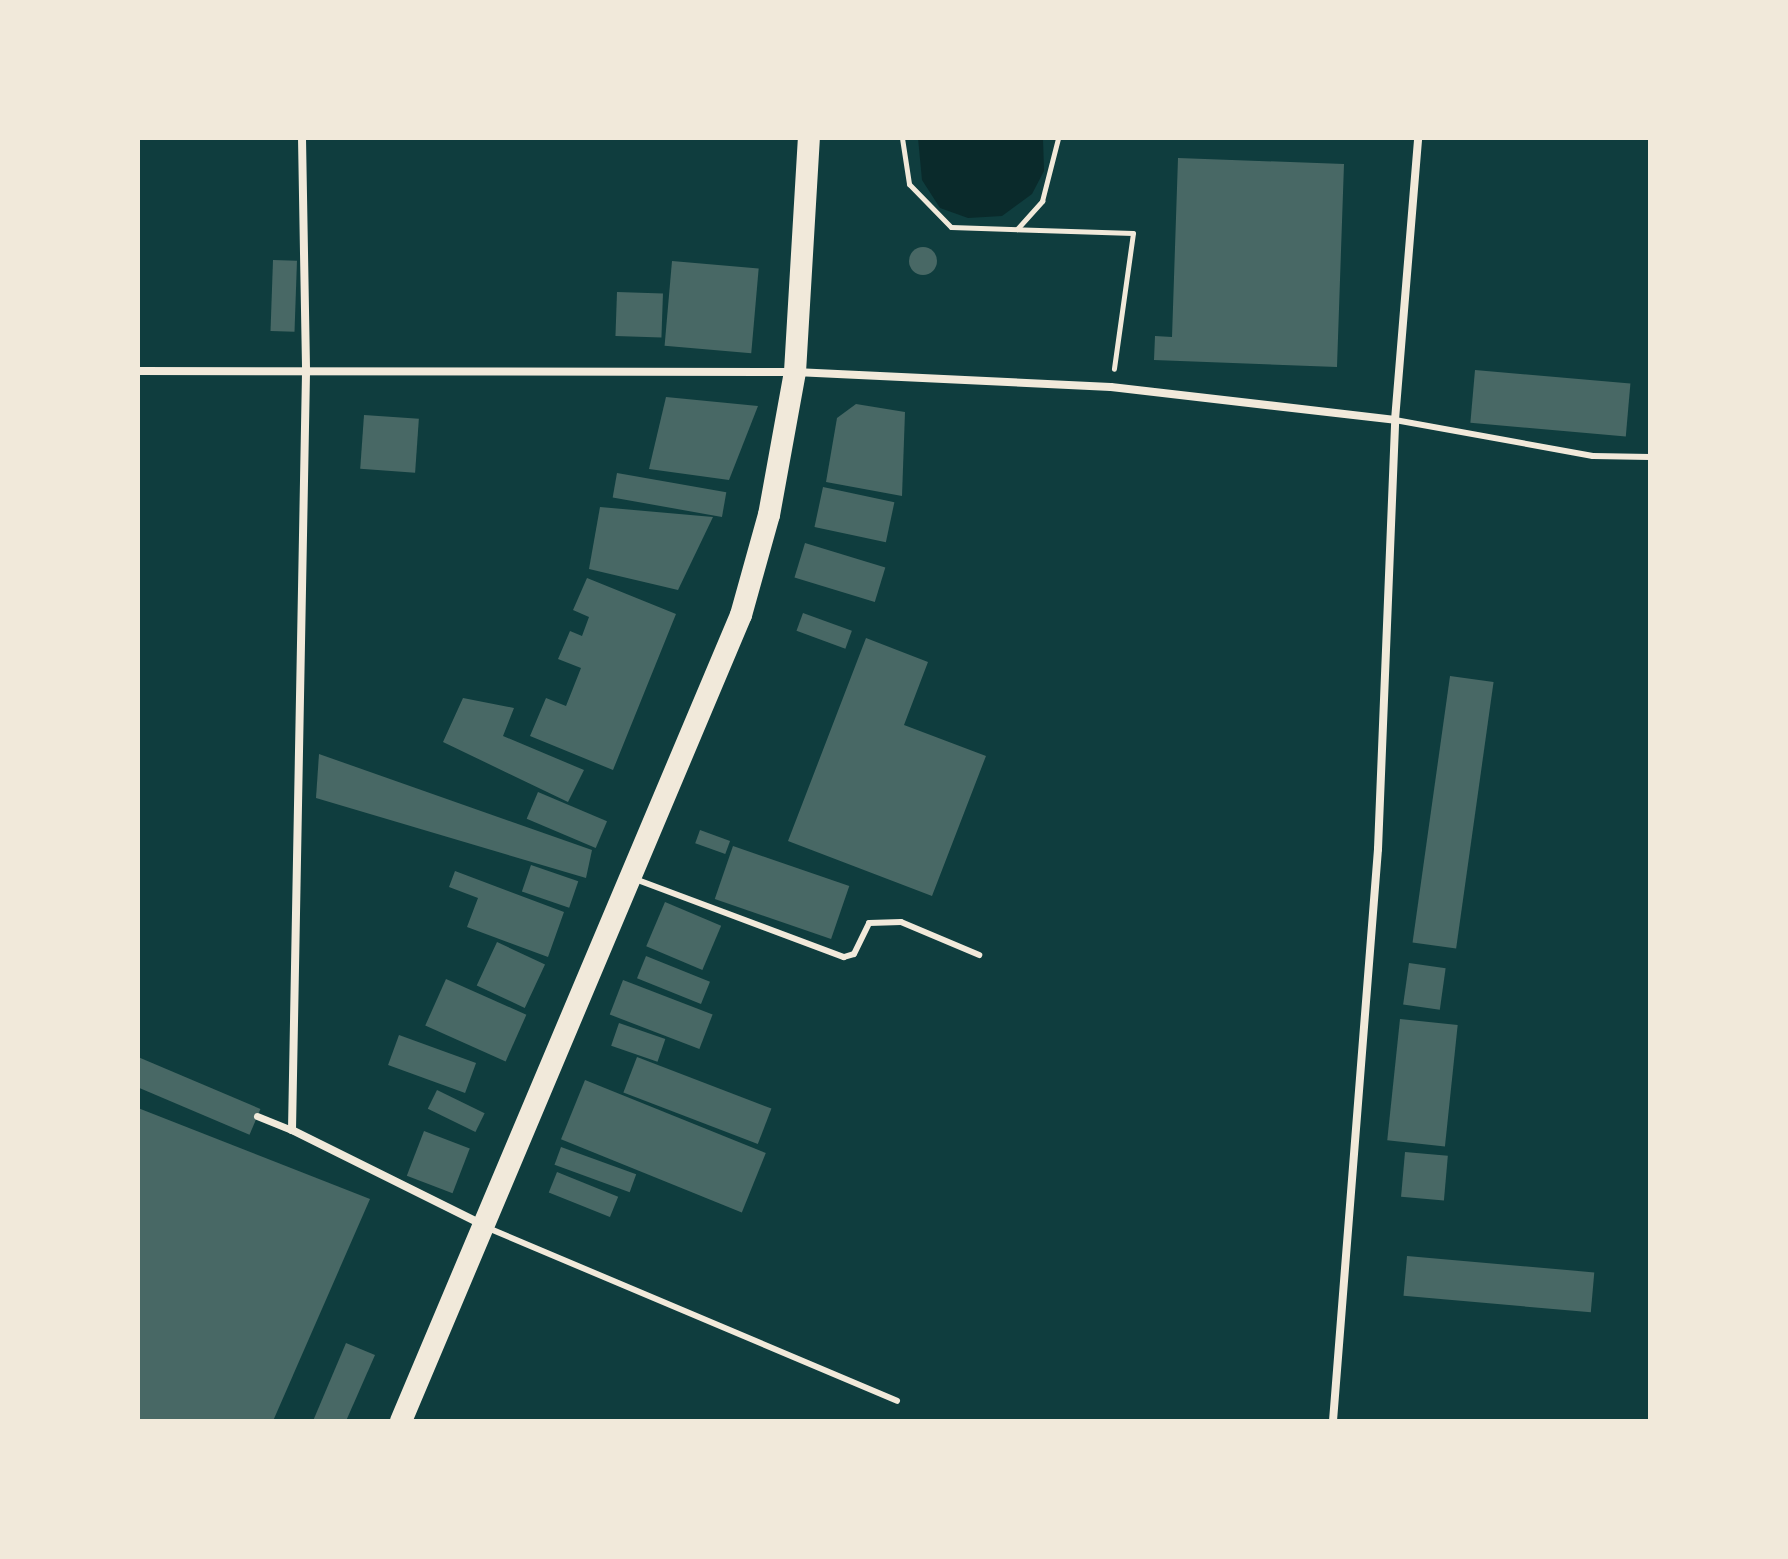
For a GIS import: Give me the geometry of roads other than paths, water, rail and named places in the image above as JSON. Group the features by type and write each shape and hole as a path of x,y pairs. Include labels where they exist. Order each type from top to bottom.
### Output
{"highway":[{"path":"401,1421 486,1227 741,615 769,515 795,372 809,138"}],"street":[{"path":"292,1130 306,373 302,138"},
{"path":"1333,1421 1378,849 1395,420 1418,138"},
{"path":"138,371 795,372 1111,387 1395,420"},
{"path":"257,1116 292,1130 486,1227"}],"lane":[{"path":"1395,420 1579,454 1650,457"},
{"path":"632,878 844,957 854,954 869,923 901,922 979,955"},
{"path":"486,1227 897,1401"}],"water":[{"path":"918,138 1043,138 1044,171 1032,194 1002,216 968,218 940,208 922,180"}]}
